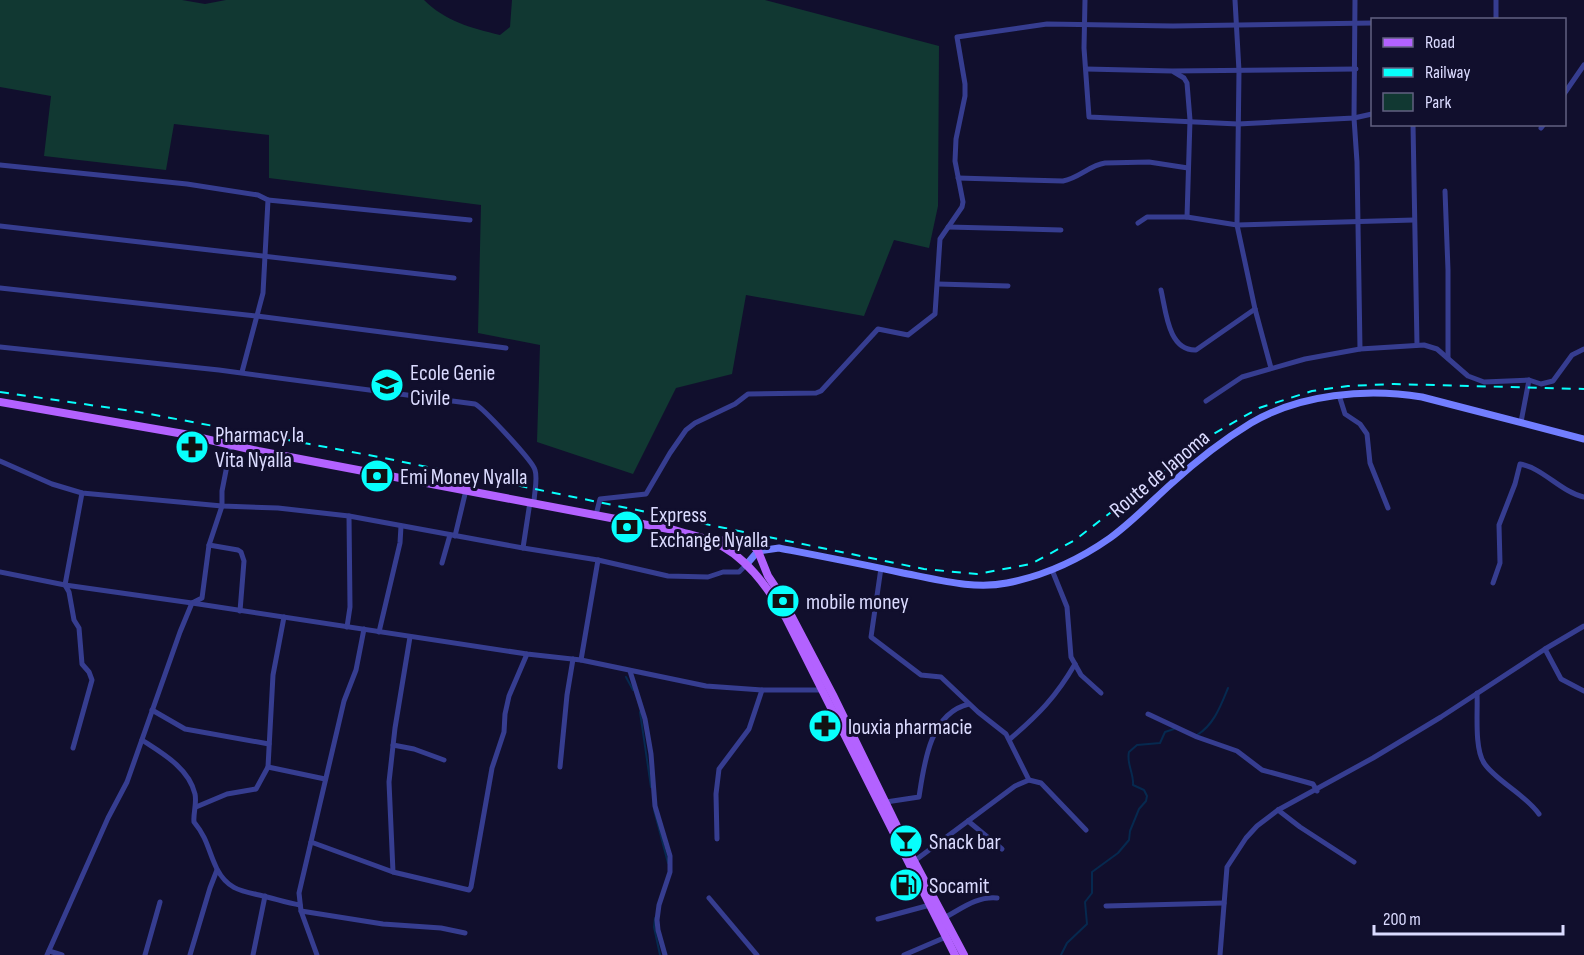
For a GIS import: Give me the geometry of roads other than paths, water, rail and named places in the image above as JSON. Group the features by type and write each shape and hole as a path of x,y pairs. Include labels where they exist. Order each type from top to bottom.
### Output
{"main road":[{"path":"0,402 104,419 674,530 712,541 728,550 776,595"},
{"path":"712,541 746,542 752,544 758,551 776,595 886,802 930,906 964,955"},
{"path":"826,688 941,920 955,955"}],"street":[{"path":"1085,0 1084,48 1089,117 1238,124 1354,118 1371,114"},
{"path":"1235,0 1239,71 1237,225 1255,309 1271,368"},
{"path":"1355,0 1354,118 1360,349"},
{"path":"1496,0 1496,18"},
{"path":"596,515 600,500 641,495 649,491 670,453 686,430 695,423 712,416 748,394 822,391 878,329 908,335 935,314 939,243 962,207 955,154 961,113 965,102 965,84 957,37 1047,24 1173,26 1371,23"},
{"path":"1566,91 1584,65"},
{"path":"1086,69 1172,71 1356,69"},
{"path":"1172,71 1184,78 1187,83 1190,120 1187,217"},
{"path":"1413,126 1417,345"},
{"path":"958,178 1063,181 1074,179 1099,163 1149,162 1188,168"},
{"path":"0,165 187,184 258,195 268,200 470,220"},
{"path":"1444,191 1448,270 1448,358"},
{"path":"242,372 262,293 268,200"},
{"path":"1138,223 1147,217 1187,217 1237,225 1414,220"},
{"path":"0,226 454,278"},
{"path":"948,227 1061,230"},
{"path":"938,284 1008,286"},
{"path":"0,288 257,316 506,348"},
{"path":"1161,290 1172,334 1180,345 1190,350 1196,350 1255,309"},
{"path":"1206,401 1235,380 1313,357 1360,349 1417,345 1432,347 1468,376 1484,382 1529,380 1541,384 1552,381 1572,355 1584,349"},
{"path":"0,348 242,372 480,406 535,469 524,548"},
{"path":"1521,422 1529,380"},
{"name":"Route de Japoma","path":"758,551 779,548 968,584 1007,584 1052,570 1112,537 1173,482 1252,422 1278,410 1315,399 1339,395 1405,394 1422,397 1584,439"},
{"path":"1339,395 1345,414 1360,424 1367,434 1370,463 1388,508"},
{"path":"62,955 48,953 127,782 192,603 202,598 209,545 222,506 222,491 231,445"},
{"path":"0,461 52,484 82,493 222,506 278,508 349,516 598,560 660,575 708,577 723,572 739,572 758,551"},
{"path":"1493,583 1500,563 1499,525 1520,464 1541,473 1572,494 1584,497"},
{"path":"442,563 453,536 466,490"},
{"path":"73,748 92,680 82,664 79,628 74,620 69,592 65,585 82,493"},
{"path":"347,627 350,607 349,516"},
{"path":"379,632 400,543 401,526"},
{"path":"209,545 241,552 244,561 240,611"},
{"path":"580,660 598,560"},
{"path":"881,568 872,637 921,675 941,677 987,721 1006,734 1029,780"},
{"path":"1052,570 1067,607 1070,652 1081,675 1101,693"},
{"path":"0,572 65,585 580,660 706,686 762,690 826,688"},
{"path":"196,807 228,794 256,789 268,767 273,675 284,617"},
{"path":"1220,955 1227,867 1246,838 1263,822 1278,810 1317,791 1431,723 1584,626"},
{"path":"317,955 301,908 299,893 344,701 356,670 364,629"},
{"path":"393,872 393,826 389,791 393,745 411,637"},
{"path":"1545,649 1561,679 1584,691"},
{"path":"311,842 393,872 469,890 492,768 504,732 505,714 514,682 527,654"},
{"path":"560,766 573,659"},
{"path":"1010,740 1059,691 1075,664"},
{"path":"630,671 645,719 651,754 655,806 670,856 670,872 659,905 657,920 665,955"},
{"path":"717,839 716,794 719,769 749,729 762,690"},
{"path":"1477,693 1478,742 1484,762 1539,814"},
{"path":"886,802 919,797 926,755 936,733 948,716 969,704"},
{"path":"152,710 185,729 268,744"},
{"path":"1148,714 1197,737 1243,754 1262,770 1313,784 1317,791"},
{"path":"142,740 182,770 194,792 196,807 194,822 205,836 217,870 229,884 240,891 301,908 383,924 441,928 465,933"},
{"path":"393,745 414,749 444,760"},
{"path":"268,767 325,779"},
{"path":"911,862 1015,786 1029,780 1041,783 1086,830"},
{"path":"1278,810 1354,862"},
{"path":"968,821 1002,849"},
{"path":"190,955 217,870"},
{"path":"253,955 265,897"},
{"path":"710,898 757,955"},
{"path":"941,920 977,900 997,898"},
{"path":"145,955 160,902"},
{"path":"1106,906 1224,903"},
{"path":"878,919 930,906"},
{"path":"904,955 946,937"}],"waterway":[{"path":"626,677 633,690"},
{"path":"1197,735 1208,726 1220,708 1228,688"},
{"path":"640,712 651,787"},
{"path":"1061,955 1067,943 1087,924 1085,902 1092,893 1092,872 1118,853 1129,840 1130,831 1139,809 1146,801 1147,796 1144,790 1133,785 1128,760 1129,752 1137,745 1160,743 1165,732 1174,729"},
{"path":"654,810 668,863"},
{"path":"655,918 654,927 660,955"}],"railway":[{"path":"0,392 139,412 384,458 924,569 977,574 1031,564 1075,540 1208,437 1259,408 1312,391 1348,386 1394,384 1584,389"}],"place":[{"name":"Ecole Genie Civile","path":"387,385"},
{"name":"Pharmacy la Vita Nyalla","path":"192,447"},
{"name":"Emi Money Nyalla","path":"377,476"},
{"name":"Express Exchange Nyalla","path":"627,527"},
{"name":"mobile money","path":"783,601"},
{"name":"louxia pharmacie","path":"825,726"},
{"name":"Snack bar","path":"906,841"},
{"name":"Socamit","path":"906,885"}]}
